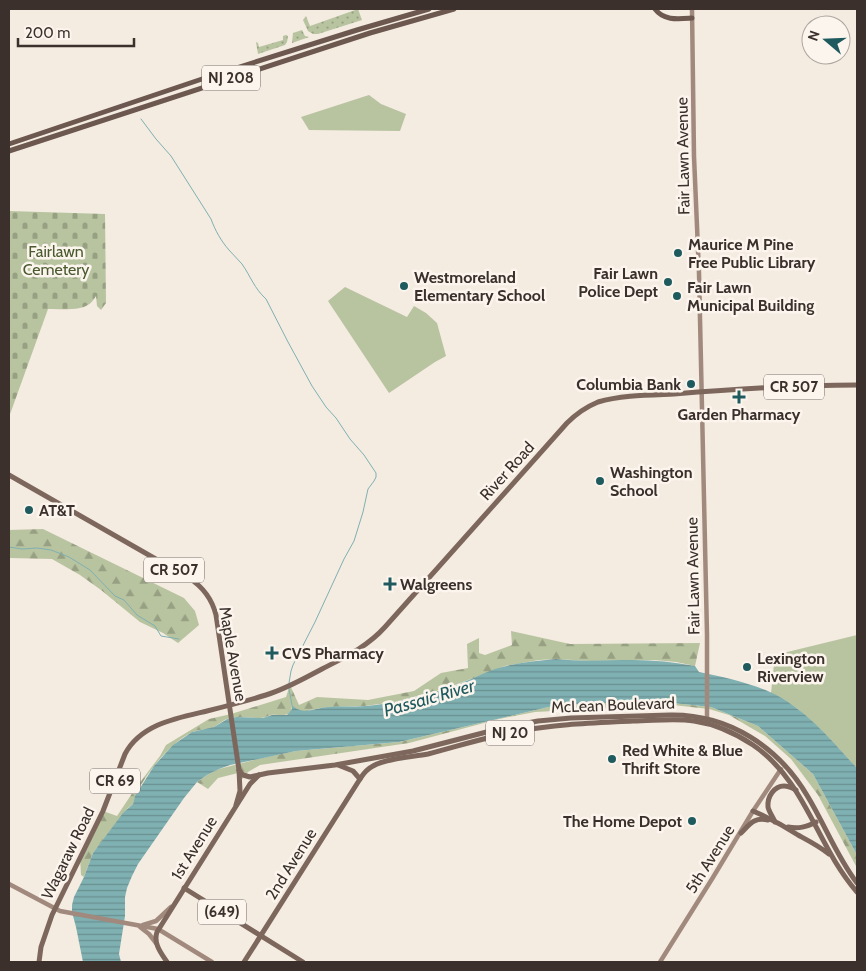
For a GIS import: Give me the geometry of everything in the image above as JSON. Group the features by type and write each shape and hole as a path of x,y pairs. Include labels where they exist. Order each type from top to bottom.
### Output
{"highway":[{"name":"NJ 208","path":"9,144 208,77 430,9"},
{"name":"NJ 208","path":"9,151 356,38 454,9"},
{"path":"655,9 665,18 692,18"}],"main road":[{"name":"Fair Lawn Avenue","path":"692,9 694,156 707,618 707,719"},
{"name":"River Road","path":"228,705 266,695 296,683 360,649 378,634 527,467 569,421 585,407 614,399 701,391 857,385"},
{"name":"Maple Avenue","path":"9,475 190,578 203,589 216,615 239,770 240,791 236,806"},
{"name":"Wagaraw Road","path":"39,962 41,947 55,909 102,812 125,754 132,743 142,734 165,722 228,705"},
{"name":"McLean Boulevard","path":"264,773 335,765 420,750 506,727 538,721 564,718 694,716 724,723 756,740 773,754 801,785 846,867 857,883"},
{"name":"McLean Boulevard","path":"360,779 367,770 380,763 422,755 528,729 582,724 707,719 747,741 764,753 781,769 807,809 831,856 857,892"},
{"path":"335,765 350,769 360,779"},
{"name":"5th Avenue","path":"660,962 781,769"},
{"path":"239,770 248,777 264,773"},
{"name":"1st Avenue","path":"156,943 155,938 158,929 236,806 252,781 264,773"},
{"name":"2nd Avenue","path":"244,962 360,779"},
{"path":"775,822 768,806 772,792 782,786 788,786 796,790"},
{"path":"753,812 784,826 817,845 831,856"},
{"path":"741,833 758,819 767,819 775,822"},
{"path":"784,826 802,828 820,819"},
{"path":"9,884 55,909 68,913 158,929 212,962"},
{"name":"(649)","path":"184,888 303,962"},
{"path":"136,925 147,924 156,920 176,901"},
{"path":"136,925 146,931 156,943 167,962"}],"green space":[{"path":"358,9 362,20 318,34 308,31 303,20 306,16 310,26"},
{"path":"302,30 305,36 309,37 292,43 293,33"},
{"path":"283,36 288,36 285,45 258,54 256,42 259,47 283,40"},
{"path":"369,95 381,104 406,114 400,131 309,130 301,117"},
{"name":"Fairlawn Cemetery","path":"9,211 105,214 106,303 101,310 97,306 96,296 92,302 81,308 48,309 9,417"},
{"path":"345,287 407,317 414,306 426,313 437,323 446,356 389,393 328,301"},
{"path":"43,529 184,598 195,611 199,625 178,643 140,622 101,590 52,559 9,558 9,530"},
{"path":"511,631 570,644 700,643 695,666 654,660 539,660 505,666 447,688 398,701 364,706 327,707 305,712 292,706 290,713 284,715 271,715 260,718 229,718 212,728 195,731 185,736 166,752 142,784 133,804 93,853 84,877 81,875 80,857 103,811 117,816 166,745 209,719 286,697 290,685 299,705 317,697 368,700 414,691 441,673 468,668 467,644 479,638 479,653 485,655 512,645"},
{"path":"857,635 857,768 798,709 771,693 775,655"},
{"path":"653,701 711,707 758,726 813,774 857,855 857,868 818,795 791,759 765,736 729,715 709,709 673,705 535,712 499,719 409,743 260,765 248,772 240,782 238,773 218,778 208,789 197,782 219,769 296,751 399,742 557,705"}],"water":[{"name":"Passaic River","path":"556,659 585,661 649,660 695,666 699,672 753,685 783,699 817,726 857,768 857,855 813,774 758,726 711,707 653,701 557,705 399,742 296,751 230,765 207,775 197,782 184,798 138,864 132,876 125,897 125,916 119,954 121,962 83,962 72,905 93,853 123,813 133,804 135,796 154,766 173,745 192,732 214,727 229,718 263,718 272,715 287,715 292,709 292,705 305,711 328,707 366,706 396,702 451,687 503,667 525,662"}],"waterway":[{"path":"141,119 171,156 211,219 221,239 242,264 266,299 312,386 376,473 376,477 368,489 354,541 293,665 289,683"},
{"path":"9,547 51,550 69,557 90,570 115,596 124,600 137,615 155,626 161,636 179,639"},
{"path":"289,689 292,705"}],"place":[{"name":"Maurice M Pine Free Public Library","path":"678,253"},
{"name":"Fair Lawn Police Dept","path":"668,282"},
{"name":"Westmoreland Elementary School","path":"404,286"},
{"name":"Fair Lawn Municipal Building","path":"677,296"},
{"name":"Columbia Bank","path":"691,384"},
{"name":"Garden Pharmacy","path":"739,397"},
{"name":"Washington School","path":"600,481"},
{"name":"AT&T","path":"29,510"},
{"name":"Walgreens","path":"390,584"},
{"name":"CVS Pharmacy","path":"272,653"},
{"name":"Lexington Riverview","path":"747,667"},
{"name":"Red White & Blue Thrift Store","path":"612,759"},
{"name":"The Home Depot","path":"692,821"}]}
